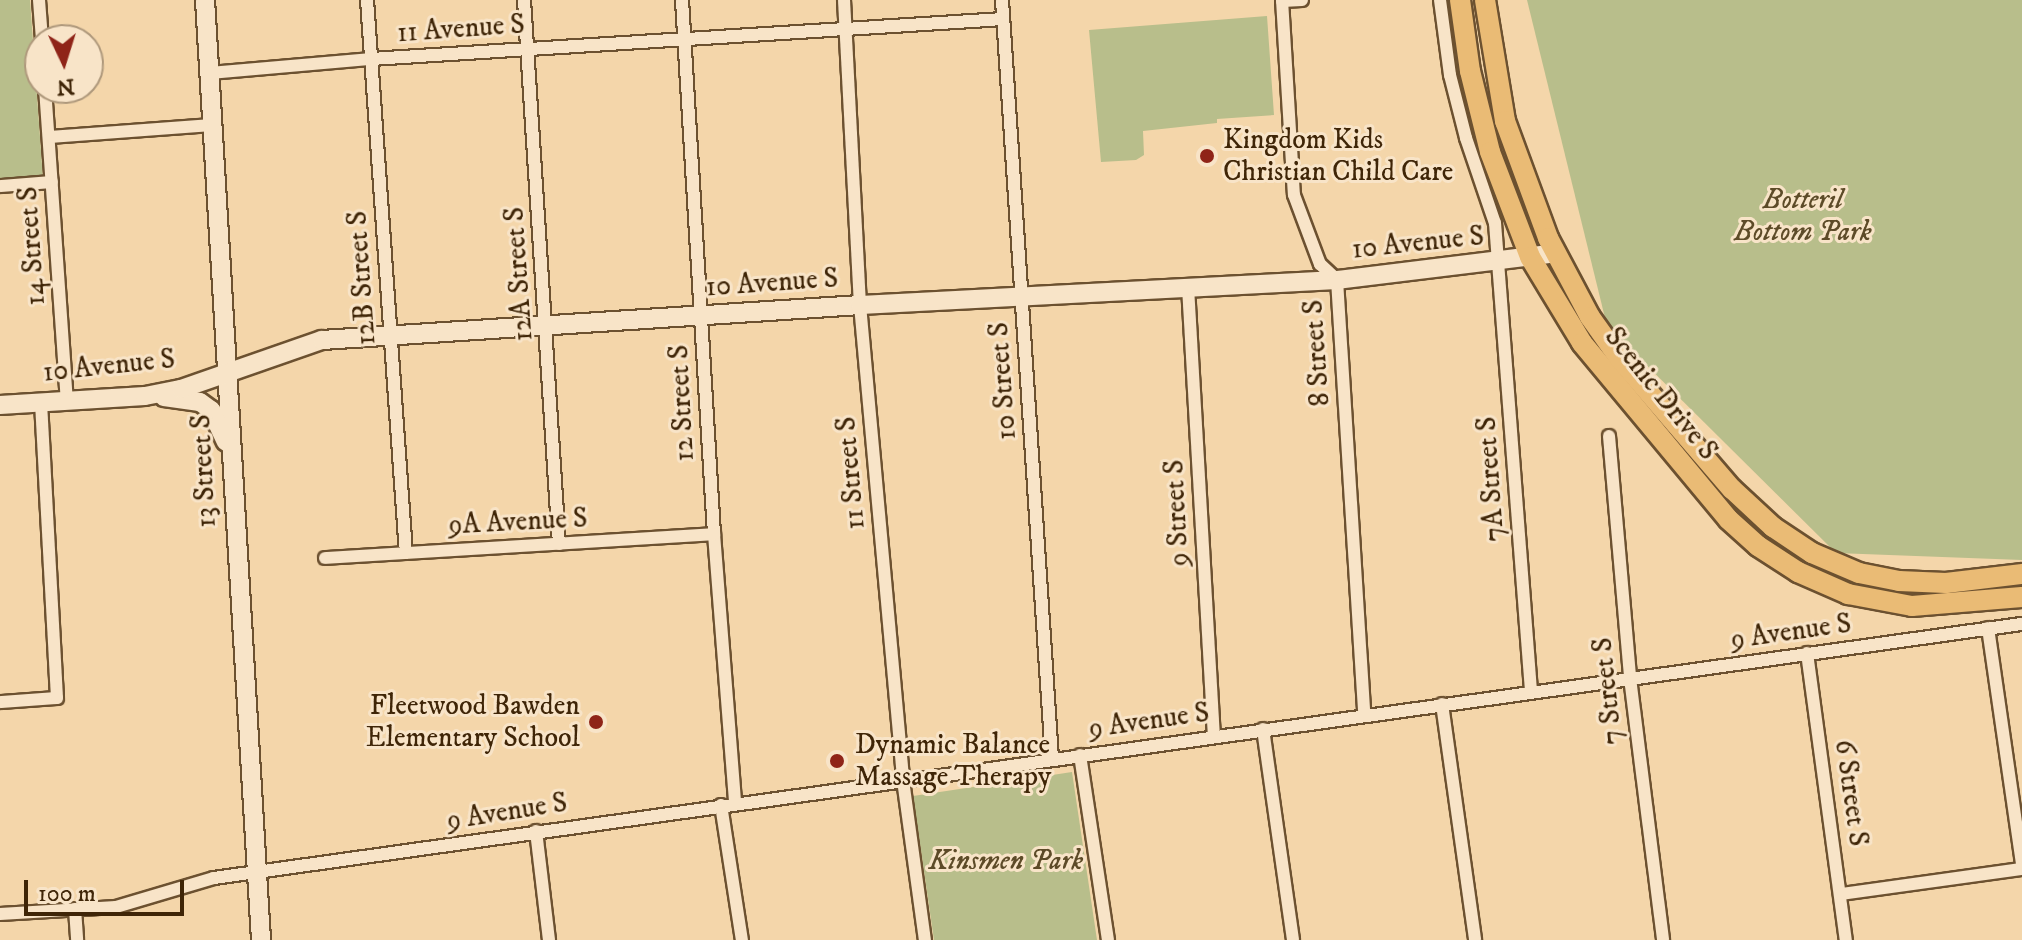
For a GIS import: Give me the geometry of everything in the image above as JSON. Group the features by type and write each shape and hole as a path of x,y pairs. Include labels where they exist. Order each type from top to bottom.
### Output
{"main road":[{"name":"Scenic Drive S","path":"1460,0 1470,71 1490,152 1530,257 1582,343 1728,519 1758,546 1798,572 1848,594 1885,603 1941,606 2022,597"},
{"name":"Scenic Drive S","path":"1485,0 1505,121 1530,193 1556,253 1590,317 1650,398 1732,489 1773,527 1812,553 1859,573 1899,581 1946,583 2022,574"}],"street":[{"path":"39,0 41,24"},
{"name":"13 Street S","path":"205,0 261,940"},
{"name":"12B Street S","path":"367,0 406,553"},
{"name":"12A Street S","path":"524,0 559,544"},
{"name":"12 Street S","path":"682,0 714,534 735,803"},
{"name":"11 Street S","path":"844,0 860,305 903,780 925,940"},
{"name":"10 Street S","path":"1002,0 1052,759"},
{"path":"1282,1 1302,0"},
{"path":"1440,0 1450,75 1466,138 1495,223 1499,262"},
{"name":"8 Street S","path":"1282,1 1294,195 1320,264 1337,280 1364,715"},
{"name":"11 Avenue S","path":"210,73 684,37 1003,19"},
{"name":"14 Street S","path":"46,104 67,400"},
{"path":"49,137 213,125"},
{"path":"0,186 52,182"},
{"name":"10 Avenue S","path":"0,405 145,396 229,374 322,340 860,305 1337,280 1556,253"},
{"name":"7A Street S","path":"1499,262 1531,692"},
{"name":"9 Street S","path":"1188,287 1214,736"},
{"path":"145,396 200,402 211,410 224,435 231,464"},
{"path":"0,702 57,698 41,402"},
{"name":"7 Street S","path":"1609,436 1630,678 1663,940"},
{"name":"9A Avenue S","path":"325,558 714,534"},
{"name":"9 Avenue S","path":"0,914 124,906 196,882 536,831 2022,624"},
{"path":"1841,894 2022,867 1988,628"},
{"name":"6 Street S","path":"1807,653 1846,940"},
{"path":"1442,704 1475,940"},
{"path":"1263,729 1293,940"},
{"path":"1080,755 1108,940"},
{"path":"2007,761 2022,759"},
{"path":"721,805 742,940"},
{"path":"536,831 549,940"},
{"path":"75,909 77,940"}],"green space":[{"path":"0,0 30,0 32,24 24,24 24,104 38,104 43,178 0,181"},
{"name":"Botteril Bottom Park","path":"1527,0 2022,0 2022,560 1836,553 1607,326"},
{"path":"1267,16 1274,115 1217,119 1217,123 1143,131 1144,155 1136,160 1101,162 1089,30"},
{"name":"Kinsmen Park","path":"1072,772 1097,940 934,940 913,796"}],"place":[{"name":"Kingdom Kids Christian Child Care","path":"1207,156"},
{"name":"Fleetwood Bawden Elementary School","path":"596,722"},
{"name":"Dynamic Balance Massage Therapy","path":"837,761"}]}
